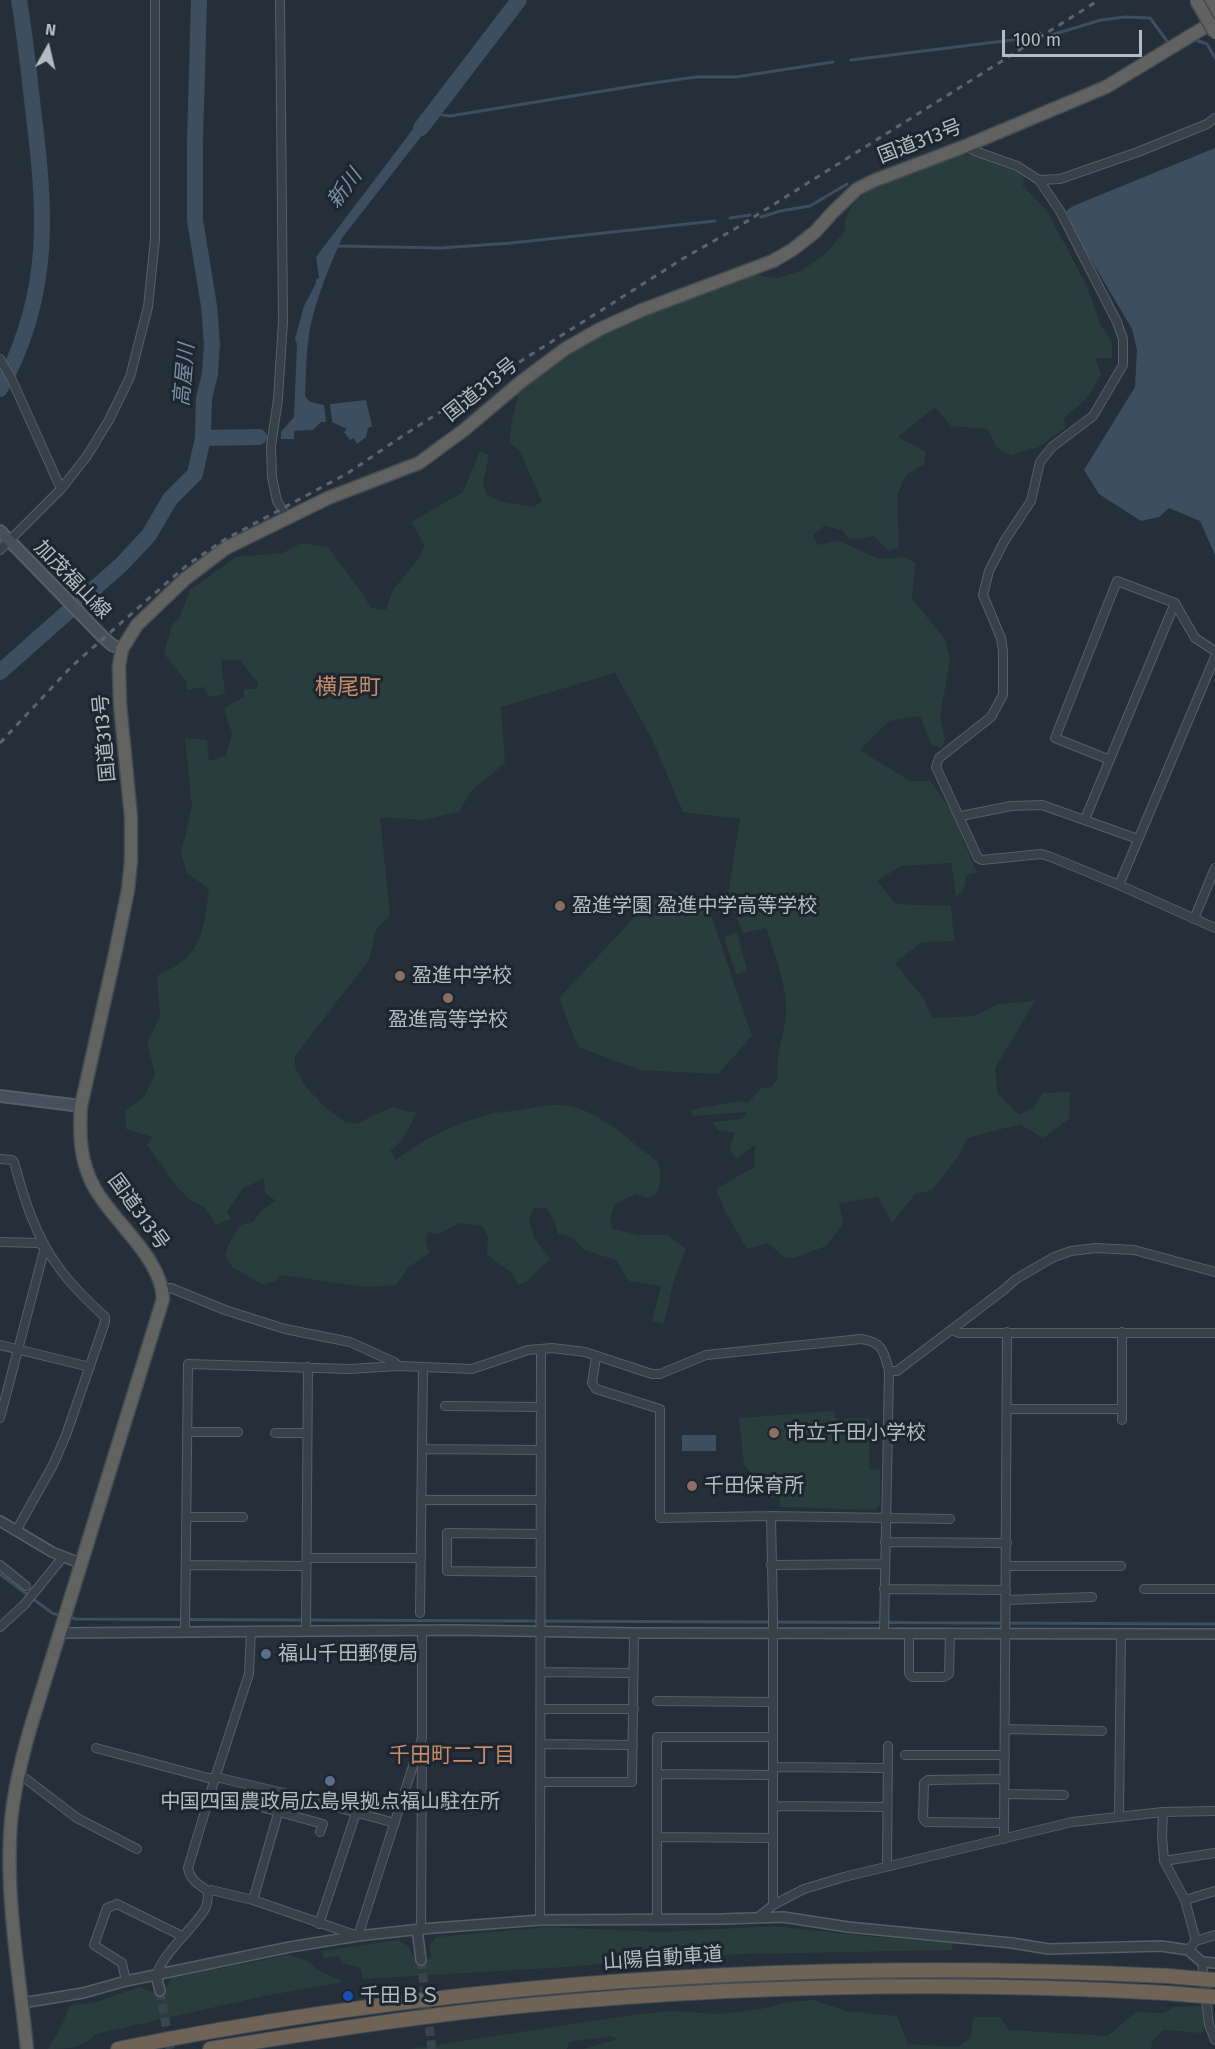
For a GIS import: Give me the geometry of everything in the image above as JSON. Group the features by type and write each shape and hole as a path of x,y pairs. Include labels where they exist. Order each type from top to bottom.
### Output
{"highway":[{"path":"1196,0 1215,33"},
{"path":"1210,0 1215,9"},
{"name":"国道313号","path":"162,1288 152,1264 105,1203 87,1172 81,1150 79,1129 81,1106 128,890 130,807 119,682 122,649 137,625 205,563 226,548 328,498 418,463 464,430 540,368 600,329 642,310 773,261 815,232 857,189 1106,87 1215,21"},
{"path":"27,2049 10,1892 10,1837 18,1777 30,1729 161,1309 162,1288"},
{"name":"山陽自動車道","path":"118,2049 345,2011 448,1997 612,1982 755,1973 975,1969 1168,1976 1215,1980"},
{"name":"山陽自動車道","path":"210,2049 345,2027 438,2015 542,2004 691,1993 939,1986 1082,1988 1215,1997"}],"main road":[{"name":"加茂福山線","path":"0,531 111,645 122,649"},
{"path":"0,1096 81,1106"}],"street":[{"path":"0,550 61,489 87,456 109,420 130,377 148,307 155,239 155,0"},
{"path":"280,0 283,321 278,399 272,446 272,477 277,501 288,518"},
{"path":"1039,180 1071,176 1138,152 1207,124 1215,118"},
{"path":"968,145 972,150 1017,166 1039,180 1059,211 1117,322 1123,339 1123,366 1093,416 1052,447 1040,462 1031,501 988,571 983,595 1004,651 1003,695 991,717 939,758 936,767 961,816 978,858 982,860 1041,854 1119,885 1215,928"},
{"path":"0,359 11,378 61,489"},
{"path":"1110,760 1055,738 1117,581 1175,603 1195,638 1215,651"},
{"path":"1085,819 1175,603"},
{"path":"1119,885 1215,657"},
{"path":"961,816 1011,806 1042,805 1138,839"},
{"path":"1194,919 1215,868"},
{"path":"0,1159 14,1162 24,1196 45,1246 58,1267 105,1317 66,1435 53,1465 16,1531"},
{"path":"0,1242 38,1243 45,1246"},
{"path":"0,1418 45,1246"},
{"path":"889,1371 897,1371 1016,1279 1054,1257 1071,1251 1096,1248 1134,1250 1215,1272"},
{"path":"162,1288 171,1288 225,1310 285,1329 350,1342 399,1366"},
{"path":"952,1330 959,1333 1215,1333"},
{"path":"1004,1839 1007,1332"},
{"path":"1122,1332 1122,1420"},
{"path":"185,1628 188,1364 350,1369 399,1366 472,1369 528,1350 552,1348 585,1352 652,1374 660,1374 706,1355 861,1339 873,1340 884,1350 889,1371 884,1630"},
{"path":"0,1346 90,1367"},
{"path":"540,1920 541,1349"},
{"path":"596,1357 592,1383 596,1389 660,1410 660,1518 771,1516 950,1519"},
{"path":"306,1624 308,1367"},
{"path":"420,1613 423,1368"},
{"path":"445,1406 541,1407"},
{"path":"1008,1409 1122,1409"},
{"path":"187,1432 238,1432"},
{"path":"275,1433 306,1433"},
{"path":"422,1449 541,1450"},
{"path":"421,1500 541,1500"},
{"path":"771,1516 772,1905"},
{"path":"187,1517 243,1517"},
{"path":"0,1521 63,1557 82,1564"},
{"path":"540,1534 447,1533 447,1571 540,1572"},
{"path":"885,1542 1007,1543"},
{"path":"0,1627 24,1605 63,1557"},
{"path":"187,1565 421,1558"},
{"path":"771,1565 884,1564"},
{"path":"0,1565 26,1586"},
{"path":"1007,1566 1121,1566"},
{"path":"884,1589 1006,1590"},
{"path":"1144,1590 1215,1589"},
{"path":"1006,1600 1092,1598"},
{"path":"61,1628 185,1628 251,1631 306,1624 422,1631 541,1629 634,1633 884,1630 909,1633 950,1633 1006,1626 1121,1634 1215,1634"},
{"path":"251,1631 249,1674 210,1793 188,1868 189,1875 208,1891 253,1900 358,1936"},
{"path":"421,1960 419,1929 422,1631"},
{"path":"541,1782 630,1784 634,1709 634,1633"},
{"path":"909,1633 909,1673 912,1677 944,1677 949,1674 950,1633"},
{"path":"1119,1816 1121,1634"},
{"path":"541,1672 633,1673"},
{"path":"657,1701 772,1702"},
{"path":"541,1709 634,1709"},
{"path":"1005,1729 1102,1731"},
{"path":"358,1936 422,1737"},
{"path":"657,1920 657,1737 772,1737"},
{"path":"541,1744 633,1745"},
{"path":"887,1866 888,1746"},
{"path":"96,1748 208,1778 284,1793 395,1823"},
{"path":"904,1755 1005,1755"},
{"path":"657,1774 888,1768"},
{"path":"18,1777 26,1779 77,1818 137,1849"},
{"path":"1004,1823 926,1822 923,1818 924,1783 928,1780 1005,1779"},
{"path":"210,1793 323,1824 320,1832"},
{"path":"253,1900 284,1793"},
{"path":"1005,1794 1064,1795"},
{"path":"772,1806 887,1807"},
{"path":"757,1918 772,1905 804,1889 887,1866 1072,1822 1163,1812 1215,1811"},
{"path":"1163,1812 1164,1861 1185,1900 1196,1941"},
{"path":"319,1924 356,1813"},
{"path":"657,1837 772,1838"},
{"path":"1164,1861 1215,1853"},
{"path":"160,1991 156,1975 160,1966 205,1909 208,1891"},
{"path":"1185,1900 1215,1892"},
{"path":"126,1981 122,1963 94,1945 107,1908 117,1904 182,1936"},
{"path":"22,2003 83,1993 126,1981 290,1947 358,1936 540,1920 783,1917 848,1927 1012,1943 1049,1949 1161,1946 1188,1950 1202,1962 1215,1963"},
{"path":"1188,1950 1196,1941 1215,1935"},
{"path":"1202,1962 1209,2025 1215,2040"}],"green space":[{"path":"957,155 975,156 1024,175 1023,186 1047,211 1087,286 1100,324 1112,341 1112,358 1095,358 1101,375 1086,399 1063,419 1066,427 1039,447 1011,455 997,448 988,429 951,426 935,407 898,437 926,452 924,464 906,475 897,495 899,548 889,551 874,536 850,540 842,530 824,526 813,535 818,545 839,541 879,559 904,557 915,563 912,599 945,639 950,661 940,717 945,739 941,748 931,744 920,716 889,721 860,750 910,781 931,781 952,812 977,873 967,875 964,889 956,897 951,863 901,866 877,881 896,904 951,906 954,941 922,942 895,963 924,999 932,1018 974,1016 998,1004 1035,1001 995,1068 998,1094 1019,1115 1033,1108 1043,1093 1070,1092 1069,1119 1043,1138 1020,1124 967,1138 958,1157 932,1190 915,1194 892,1223 878,1197 839,1203 843,1224 826,1246 794,1258 786,1258 767,1243 747,1249 724,1209 716,1189 754,1167 755,1145 737,1158 729,1150 735,1133 718,1130 712,1122 742,1119 747,1112 692,1116 691,1110 738,1101 748,1103 761,1088 772,1087 778,1077 777,1069 786,1014 783,982 766,928 743,933 728,896 740,819 683,812 652,739 615,673 501,707 505,763 471,791 459,812 422,820 380,817 390,915 376,930 369,960 295,1056 295,1067 305,1086 327,1109 345,1122 356,1124 392,1107 417,1113 402,1140 390,1151 396,1160 441,1132 496,1113 561,1105 580,1109 608,1123 657,1161 660,1174 656,1195 648,1198 636,1194 615,1204 610,1218 612,1229 640,1235 668,1235 686,1249 674,1280 664,1324 652,1321 661,1286 629,1281 616,1260 584,1250 572,1237 558,1234 554,1220 546,1208 534,1208 529,1221 535,1239 550,1259 525,1283 518,1285 512,1273 487,1255 488,1236 482,1226 460,1223 439,1234 428,1232 426,1241 429,1253 408,1268 396,1285 365,1287 281,1275 275,1281 263,1285 232,1267 225,1254 232,1237 241,1225 253,1222 263,1209 276,1201 265,1193 264,1179 243,1188 227,1212 231,1219 216,1225 205,1208 189,1199 178,1188 147,1145 152,1137 126,1129 125,1111 144,1097 155,1074 147,1043 160,1017 157,976 179,964 197,944 203,927 209,889 187,873 181,853 192,807 185,738 207,740 209,761 226,756 232,734 224,708 244,697 244,689 256,689 258,683 240,660 221,660 225,694 210,697 203,687 187,690 186,681 164,654 172,625 180,617 190,590 236,557 283,553 301,543 328,547 371,608 386,610 393,590 418,559 425,546 411,522 463,492 480,451 489,455 483,483 487,495 503,502 534,507 542,501 519,450 509,442 513,416 519,392 566,353 641,314 756,275 777,278 801,271 826,253 845,231 848,215 856,201 870,190 905,172"},
{"path":"669,891 705,897 752,1036 718,1074 640,1070 578,1047 559,998 646,905"},
{"path":"737,932 747,971 736,974 724,937"},
{"path":"834,1411 836,1419 870,1418 869,1469 880,1470 880,1505 875,1510 780,1507 780,1497 772,1498 744,1465 739,1418"},
{"path":"775,1926 953,1943 952,1950 696,1955 567,1967 363,1979 360,1968 342,1963 338,1956 324,1958 322,1951 399,1940 409,1947 416,1962 427,1960 431,1956 429,1945 437,1937 548,1927 662,1932"},
{"path":"289,1955 308,1961 318,1970 344,1982 264,1996 96,2034 74,2047 48,2049 70,2005 93,2003 139,1987 156,1993 165,1989 172,1978"},
{"path":"814,2000 846,2011 897,2016 908,2044 957,2047 971,2038 973,2017 1000,2017 1009,2030 1108,2036 1136,2012 1165,2013 1173,2007 1204,2006 1208,2019 1202,2033 1163,2030 1152,2041 1151,2049 583,2049 618,2039 611,2036 569,2042 567,2049 410,2049 632,2015 671,2011 720,2014 761,2009 788,2002"}],"water":[{"path":"429,108 438,115 342,238 318,298 309,335 305,396 310,402 324,405 326,422 321,422 313,430 294,431 294,439 281,439 281,432 294,417 297,344 295,339 304,306 316,279 319,278 316,257"},
{"path":"1215,148 1215,555 1200,521 1169,508 1159,517 1141,521 1099,494 1084,470 1135,387 1137,350 1132,329 1077,236 1066,211 1073,206"},
{"path":"366,400 372,426 368,428 366,437 357,444 354,438 350,440 344,432 347,429 332,422 330,404"},
{"path":"682,1435 716,1435 716,1451 682,1451"}],"waterway":[{"path":"0,389 17,354 29,320 37,286 41,252 41,183 19,0"},
{"name":"高屋川","path":"0,672 122,564 149,535 170,499 195,474 203,438 204,398 210,374 212,344 209,306 195,220 199,0"},
{"name":"新川","path":"421,128 519,0"},
{"path":"1048,36 1101,20 1125,17 1150,18 1167,41"},
{"path":"851,60 1012,40 1040,33"},
{"path":"1195,40 1207,44 1215,58"},
{"path":"434,111 450,116 646,84 696,77 736,77 833,62"},
{"path":"761,217 810,206 847,184"},
{"path":"730,218 750,215"},
{"path":"337,246 441,248 511,243 715,221"},
{"name":"新川","path":"203,438 259,437"},
{"path":"0,1574 52,1613 62,1616"},
{"path":"68,1617 76,1619 1215,1624"}],"tunnel":[{"path":"421,1960 432,2049"},
{"path":"160,1991 170,2049"}],"railway":[{"path":"0,743 72,666 187,565 224,540 348,473 407,433 684,258 733,230 1099,0"}],"place":[{"name":"盈進学園 盈進中学高等学校","path":"560,906"},
{"name":"盈進中学校","path":"400,976"},
{"name":"盈進高等学校","path":"448,998"},
{"name":"市立千田小学校","path":"774,1433"},
{"name":"千田保育所","path":"692,1486"},
{"name":"福山千田郵便局","path":"266,1654"},
{"name":"中国四国農政局広島県拠点福山駐在所","path":"330,1781"},
{"name":"千田ＢＳ","path":"348,1996"}],"district":[{"name":"横尾町","path":"348,688"},
{"name":"千田町二丁目","path":"452,1756"}]}
